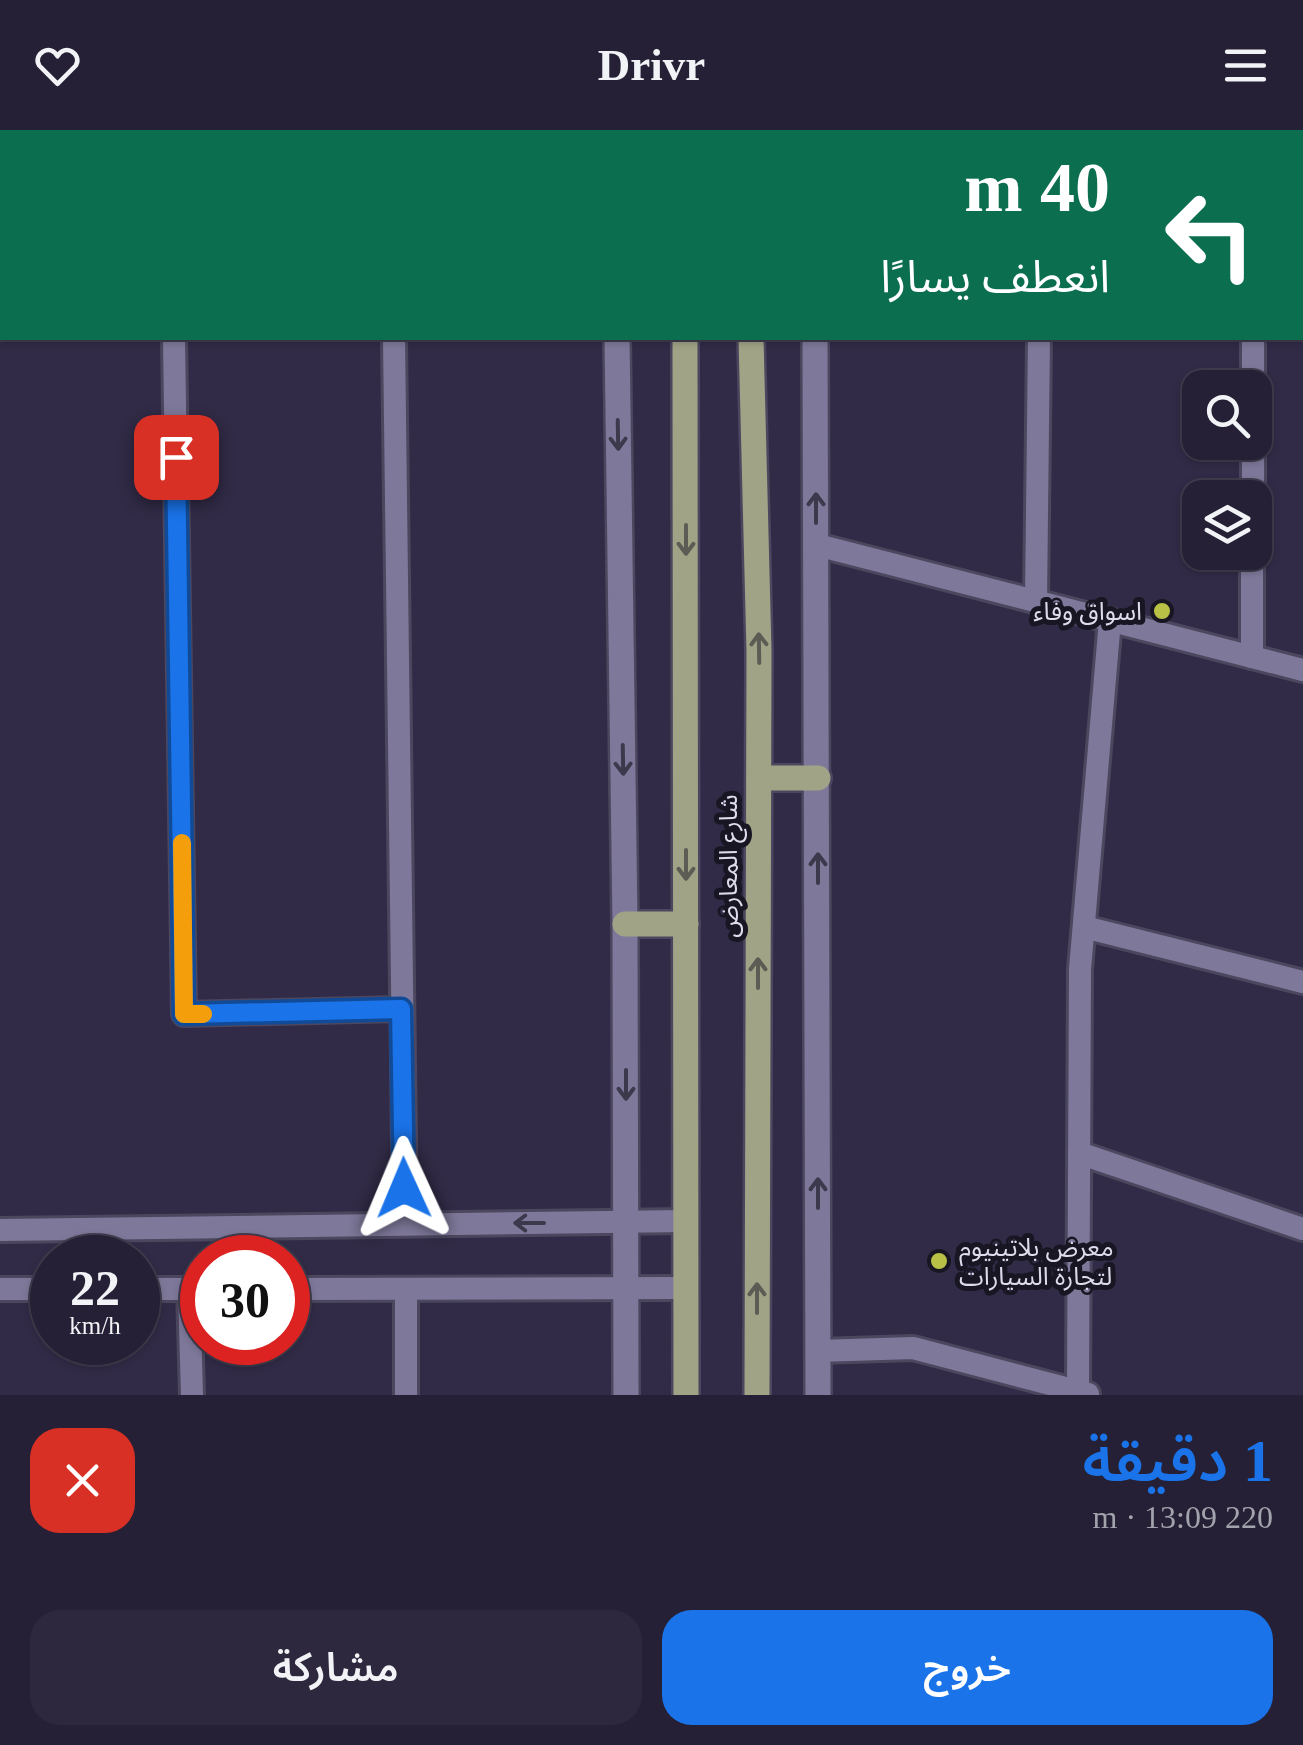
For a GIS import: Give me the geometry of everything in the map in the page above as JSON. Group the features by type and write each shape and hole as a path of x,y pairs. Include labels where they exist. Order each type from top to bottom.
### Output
{"main road":[{"path":"617,340 625,924 626,1395"},
{"name":"شارع المعارض","path":"685,340 686,1395"},
{"name":"شارع المعارض","path":"751,340 759,778 757,1395"},
{"path":"815,340 818,1395"},
{"path":"759,778 818,778"},
{"path":"625,924 686,924"}],"street":[{"path":"174,340 184,1014 401,1009"},
{"path":"394,340 405,1224"},
{"path":"1036,601 1039,340"},
{"path":"1253,340 1253,370"},
{"path":"817,545 1303,670"},
{"path":"1252,570 1252,657"},
{"path":"818,1350 913,1348 1084,1393 1080,969 1110,620"},
{"path":"1084,927 1303,982"},
{"path":"1079,1153 1303,1229"},
{"path":"0,1230 685,1221"},
{"path":"310,1289 686,1288"},
{"path":"0,1290 30,1289"},
{"path":"406,1289 406,1395"},
{"path":"192,1395 193,1365"}],"slow traffic":[{"path":"182,843 184,1014 203,1014"}],"place":[{"name":"اسواق وفاء","path":"1162,611"},
{"name":"معرض بلاتينيوم لتجارة السيارات","path":"939,1261"}],"route":[{"path":"176,457 184,1014 401,1009 404,1188"}]}
